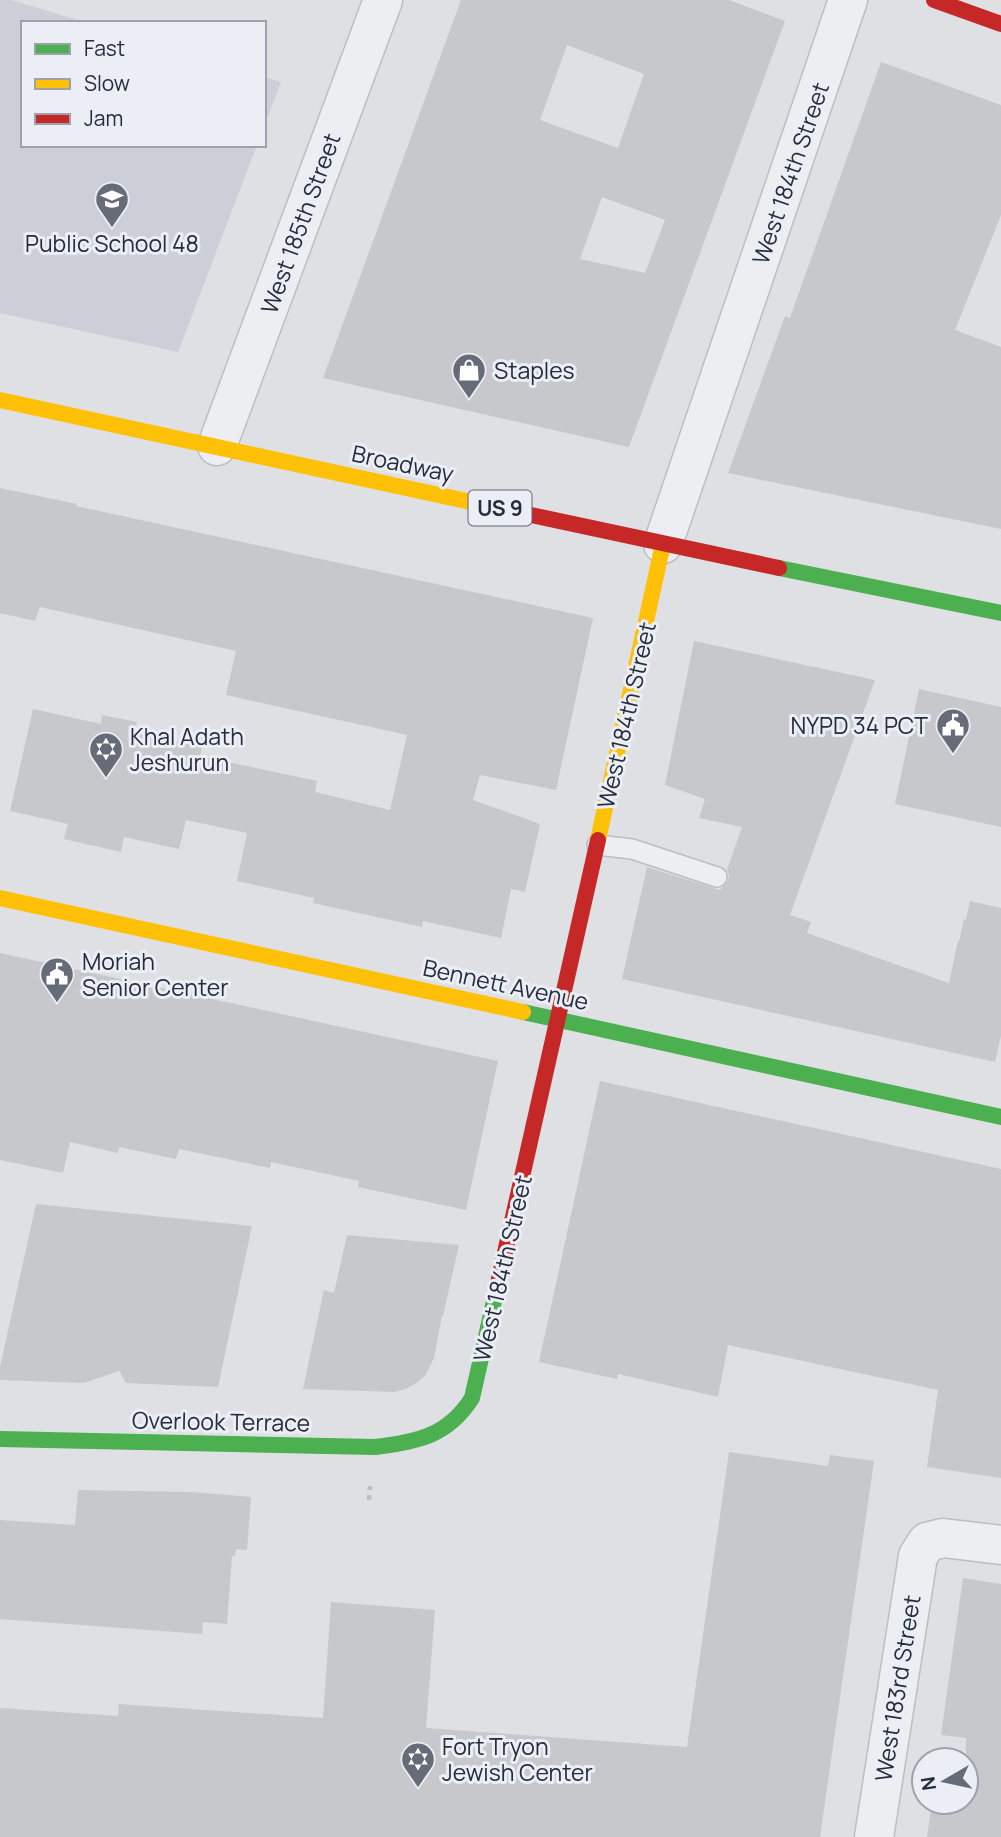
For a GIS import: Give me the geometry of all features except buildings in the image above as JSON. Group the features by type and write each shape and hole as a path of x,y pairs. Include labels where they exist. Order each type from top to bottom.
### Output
{"street":[{"name":"West 185th Street","path":"217,446 383,0"},
{"name":"West 184th Street","path":"438,1433 460,1415 472,1398 663,544 848,0"},
{"path":"934,0 1001,24"},
{"name":"Broadway","path":"0,400 663,544 1001,613"},
{"name":"Bennett Avenue","path":"0,898 1001,1117"},
{"name":"Overlook Terrace","path":"0,1439 375,1447 413,1441 438,1433"},
{"name":"West 183rd Street","path":"874,1837 918,1556 927,1542 943,1538 1001,1545"}],"lane":[{"path":"597,845 632,849 718,877"}],"path":[{"path":"369,1500 370,1485"}],"shaded area":[{"name":"Public School 48","path":"0,0 12,0 80,21 21,21 21,147 256,147 178,352 0,313"},
{"path":"266,78 281,82 266,122"}],"traffic: fast":[{"path":"779,568 1001,613"},
{"path":"523,1012 1001,1117"},
{"path":"0,1439 375,1447 418,1439 453,1421 472,1398 499,1279"}],"traffic: slow":[{"path":"0,400 531,515"},
{"path":"598,840 663,544"},
{"path":"0,898 523,1012"}],"traffic: jam":[{"path":"934,0 1001,24"},
{"path":"531,515 779,568"},
{"path":"499,1279 598,840"}],"place":[{"name":"Public School 48","path":"112,229"},
{"name":"Staples","path":"469,400"},
{"name":"NYPD 34 PCT","path":"953,755"},
{"name":"Khal Adath Jeshurun","path":"106,779"},
{"name":"Moriah Senior Center","path":"57,1004"},
{"name":"Fort Tryon Jewish Center","path":"418,1789"}]}
